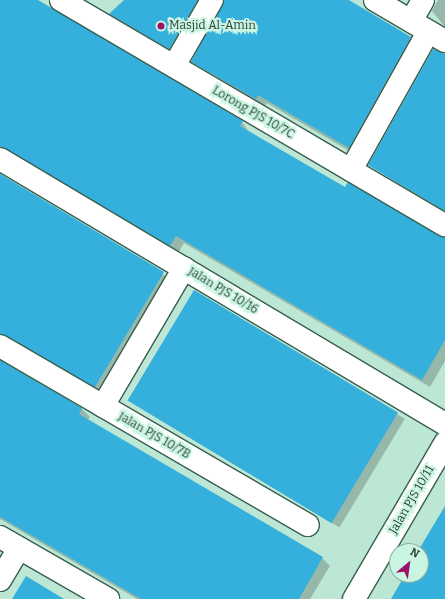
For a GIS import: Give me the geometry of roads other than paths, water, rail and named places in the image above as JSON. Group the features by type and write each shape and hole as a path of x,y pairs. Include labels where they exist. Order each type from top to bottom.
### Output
{"street":[{"name":"Lorong PJS 10/7C","path":"61,0 445,225"},
{"path":"174,66 212,0"},
{"path":"375,0 428,31"},
{"path":"351,170 428,31 423,0"},
{"name":"Jalan PJS 10/16","path":"0,159 445,424"},
{"path":"103,406 184,268"},
{"name":"Jalan PJS 10/7B","path":"0,346 308,526"},
{"name":"Jalan PJS 10/11","path":"354,599 439,467 445,443"},
{"path":"0,537 108,599"},
{"path":"0,580 19,548"}],"place":[{"name":"Masjid Al-Amin","path":"161,26"}]}
